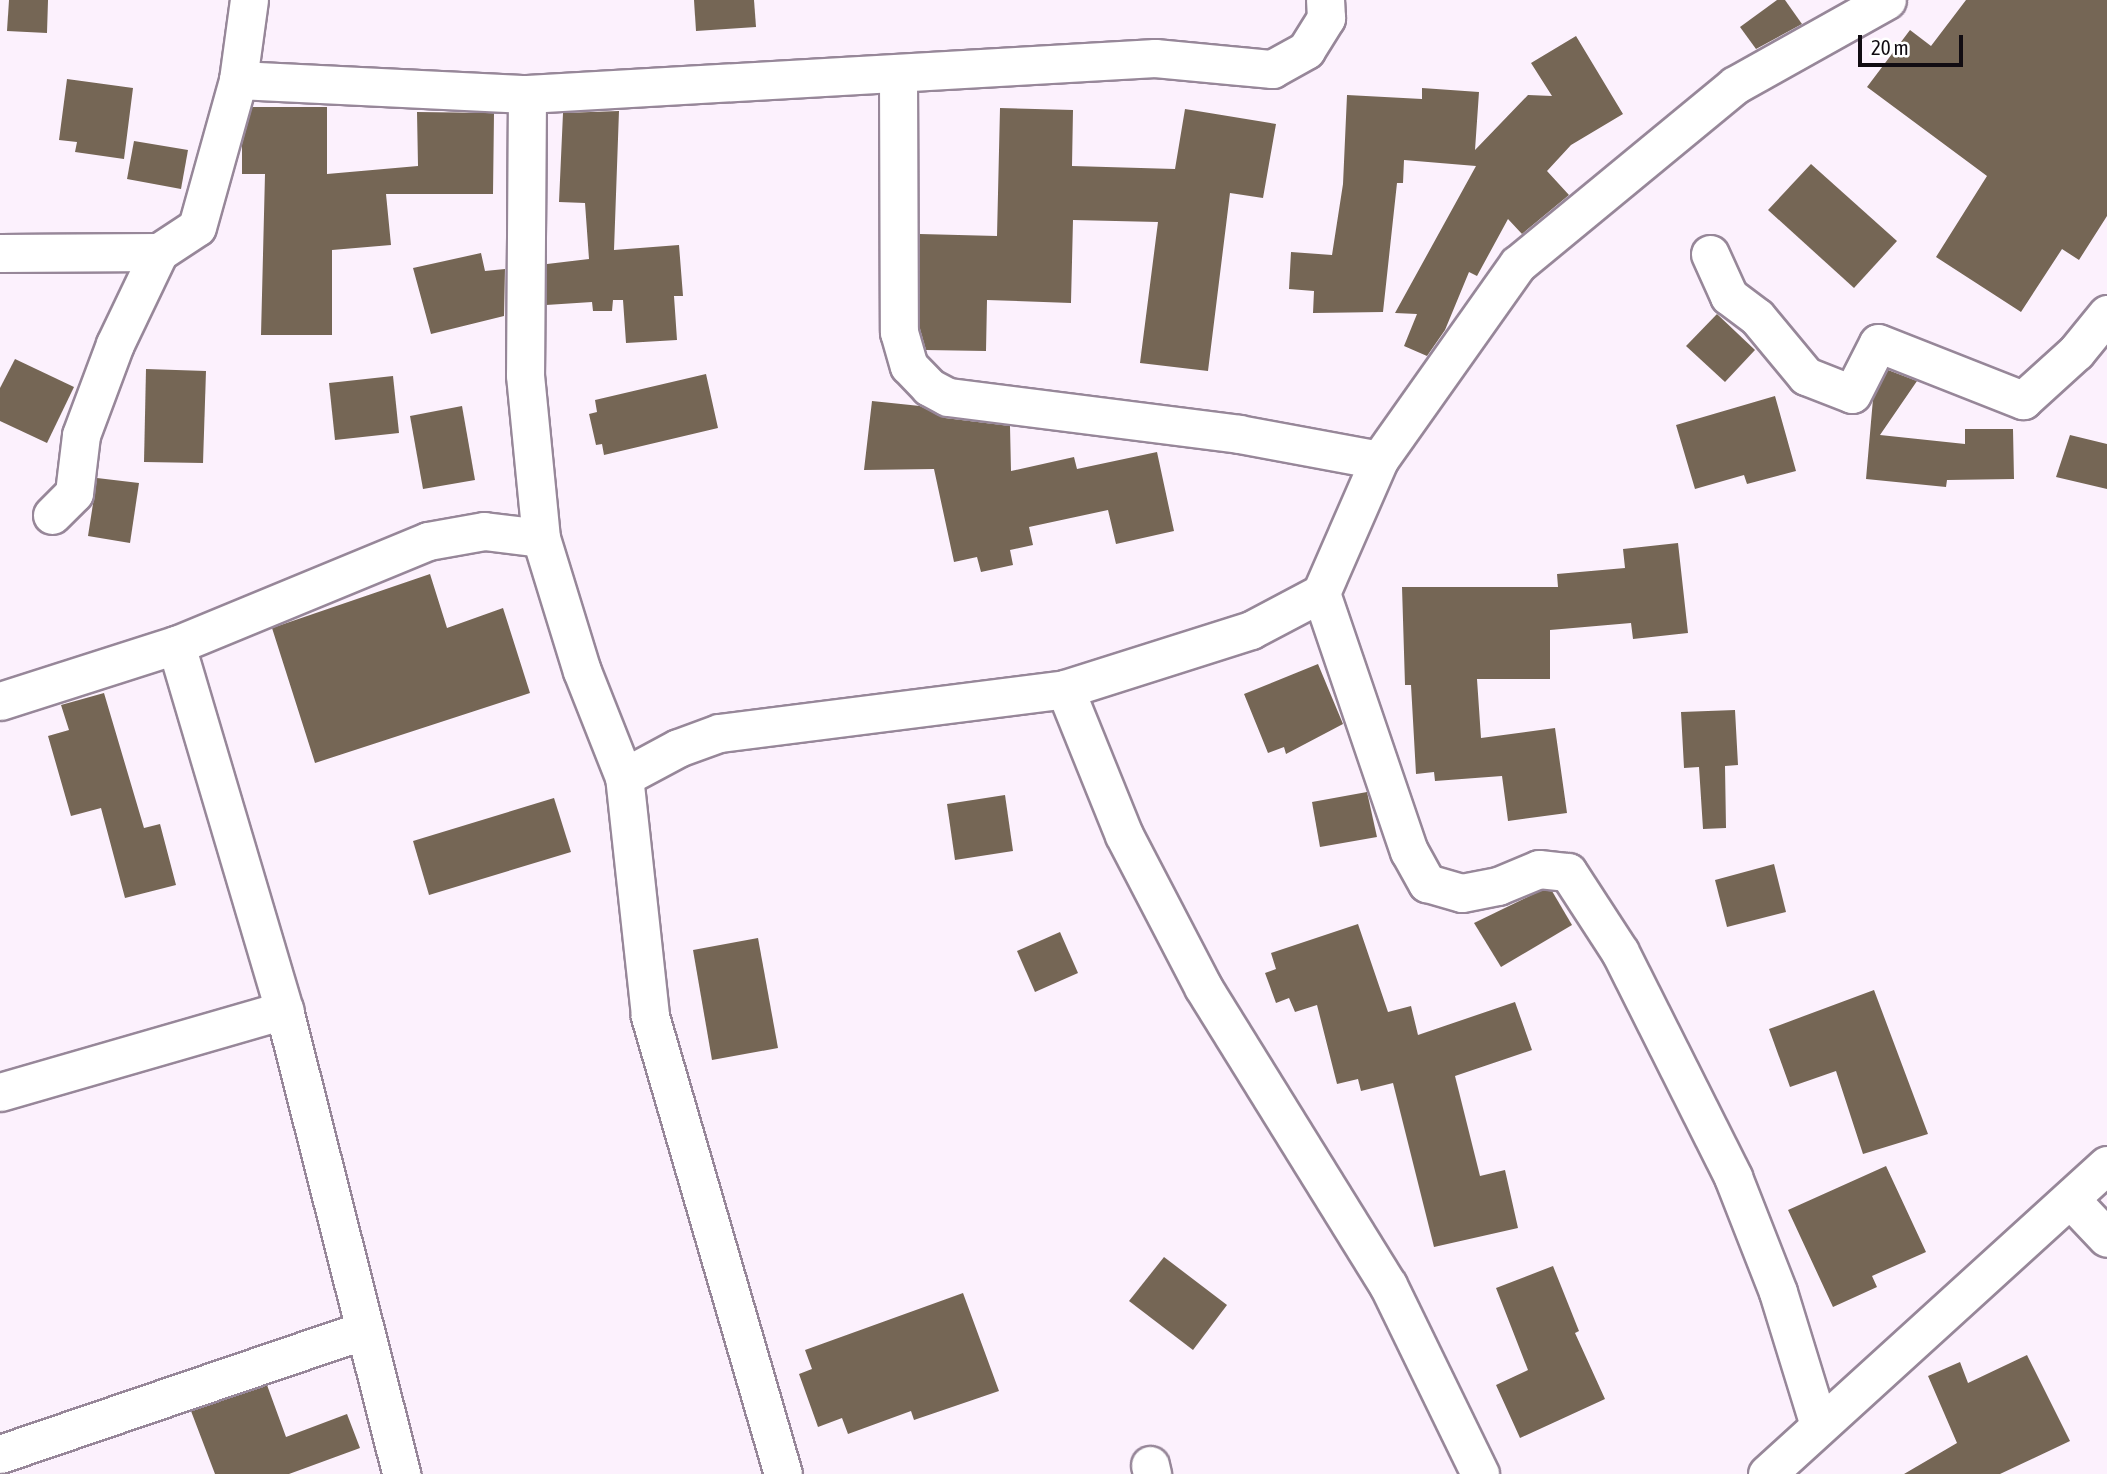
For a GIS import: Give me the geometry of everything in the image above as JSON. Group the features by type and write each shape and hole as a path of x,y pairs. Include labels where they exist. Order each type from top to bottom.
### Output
{"street":[{"path":"52,515 74,493 81,435 115,345 159,252 197,226 238,80 249,0"},
{"path":"238,80 527,94 1155,58 1272,69 1306,50 1326,18 1325,0"},
{"path":"624,777 678,748 719,733 1065,690 1251,630 1321,593 1379,460 1518,264 1735,85 1887,0"},
{"path":"898,74 899,332 909,366 929,387 948,397 1117,422 1239,434 1379,460"},
{"path":"527,94 525,375 541,538 582,671 624,777 650,1015 783,1474"},
{"path":"0,253 159,252"},
{"path":"1710,254 1729,296 1757,317 1806,376 1852,394 1878,343 2023,400 2076,352 2107,314"},
{"path":"0,701 176,645 428,541 484,531 541,538"},
{"path":"1321,593 1409,851 1427,883 1462,892 1498,886 1539,869 1568,872 1591,904 1733,1177 1778,1292 1819,1425"},
{"path":"176,645 284,1010 401,1474"},
{"path":"1065,690 1124,835 1203,987 1388,1285 1480,1474"},
{"path":"0,1092 284,1010"},
{"path":"1766,1474 2107,1165"},
{"path":"2071,1199 2107,1238"},
{"path":"14,1459 364,1331"}],"building":[{"path":"9,0 48,0 47,33 7,31"},
{"path":"694,0 754,0 756,27 696,31"},
{"path":"1777,0 1785,0 1802,24 1756,49 1740,27"},
{"path":"1966,0 2107,0 2107,216 2079,260 2062,249 2021,312 1936,257 1987,176 1867,87 1910,30 1931,46"},
{"path":"1576,36 1623,114 1571,145 1547,171 1569,195 1522,234 1508,219 1477,276 1469,272 1445,330 1427,356 1404,346 1417,314 1395,313 1476,166 1404,160 1403,183 1397,183 1383,312 1313,313 1314,291 1289,289 1291,252 1332,255 1343,184 1347,95 1422,99 1422,88 1479,92 1475,150 1528,95 1552,96 1531,63"},
{"path":"67,79 133,88 124,159 75,152 77,142 59,140"},
{"path":"252,107 327,107 327,174 418,166 417,112 494,113 493,194 386,194 391,245 332,250 332,335 261,335 265,174 242,174 242,144"},
{"path":"1000,108 1073,110 1072,166 1175,169 1185,109 1276,124 1263,198 1230,193 1208,371 1140,363 1158,222 1073,220 1071,303 987,300 986,351 926,350 920,329 920,234 997,236"},
{"path":"619,111 614,250 679,245 683,296 674,296 677,340 626,343 623,300 613,300 612,311 593,311 592,302 546,305 547,264 589,259 585,203 559,202 563,113"},
{"path":"134,141 188,150 181,189 127,179"},
{"path":"1811,164 1897,241 1854,288 1768,210"},
{"path":"481,253 485,271 505,269 504,316 431,334 413,268"},
{"path":"1717,314 1755,350 1725,382 1686,346"},
{"path":"15,359 74,387 47,443 0,421 0,388"},
{"path":"146,369 206,371 203,463 144,462"},
{"path":"1888,370 1917,381 1880,435 1965,444 1965,429 2013,429 2014,479 1947,480 1946,487 1866,479 1873,399"},
{"path":"706,374 718,428 604,455 602,444 596,445 589,414 597,412 595,400"},
{"path":"393,376 399,433 335,440 329,383"},
{"path":"1775,396 1796,471 1747,484 1744,475 1695,489 1676,425"},
{"path":"872,401 920,406 945,418 1010,426 1011,471 1074,457 1077,469 1157,452 1174,531 1116,544 1108,510 1029,527 1033,545 1010,550 1013,565 981,572 977,557 954,562 934,469 864,470"},
{"path":"462,406 475,480 423,489 410,416"},
{"path":"2070,435 2107,444 2107,489 2056,477"},
{"path":"97,478 139,483 130,543 88,536"},
{"path":"1678,543 1688,633 1633,639 1631,623 1550,630 1550,679 1477,679 1481,738 1555,728 1567,813 1508,821 1502,776 1435,781 1434,772 1416,774 1411,685 1405,685 1402,587 1558,587 1557,574 1625,568 1623,549"},
{"path":"430,574 447,628 503,608 530,693 315,763 272,628"},
{"path":"1318,664 1343,724 1286,754 1284,747 1268,753 1244,694"},
{"path":"104,693 144,828 160,824 176,885 125,898 101,808 71,816 48,736 69,730 61,705"},
{"path":"1735,710 1738,765 1725,766 1726,828 1703,829 1699,767 1684,768 1681,712"},
{"path":"1367,792 1377,837 1320,847 1312,802"},
{"path":"1005,795 1013,851 955,860 947,804"},
{"path":"554,798 571,852 429,895 413,841"},
{"path":"1774,864 1786,912 1727,927 1715,880"},
{"path":"1542,890 1552,891 1572,925 1501,967 1474,923"},
{"path":"1358,924 1388,1012 1411,1006 1418,1035 1515,1002 1532,1050 1455,1076 1480,1176 1505,1170 1518,1228 1434,1247 1393,1083 1361,1091 1358,1079 1337,1084 1317,1005 1295,1012 1289,998 1276,1003 1265,973 1276,969 1271,953"},
{"path":"1060,932 1078,973 1035,992 1017,951"},
{"path":"758,938 778,1048 712,1060 693,950"},
{"path":"1874,990 1928,1134 1863,1154 1836,1071 1790,1087 1769,1029"},
{"path":"1886,1166 1926,1252 1872,1276 1877,1287 1833,1307 1788,1210"},
{"path":"1164,1257 1227,1305 1193,1350 1129,1301"},
{"path":"1553,1266 1579,1331 1575,1333 1605,1399 1520,1438 1496,1385 1528,1370 1496,1288"},
{"path":"963,1293 999,1391 914,1420 911,1411 848,1434 842,1418 818,1427 799,1374 812,1369 805,1350"},
{"path":"2027,1355 2070,1441 2000,1474 1904,1474 1957,1443 1928,1376 1960,1362 1968,1383"},
{"path":"267,1385 286,1437 347,1414 360,1448 289,1474 215,1474 191,1411"}]}
